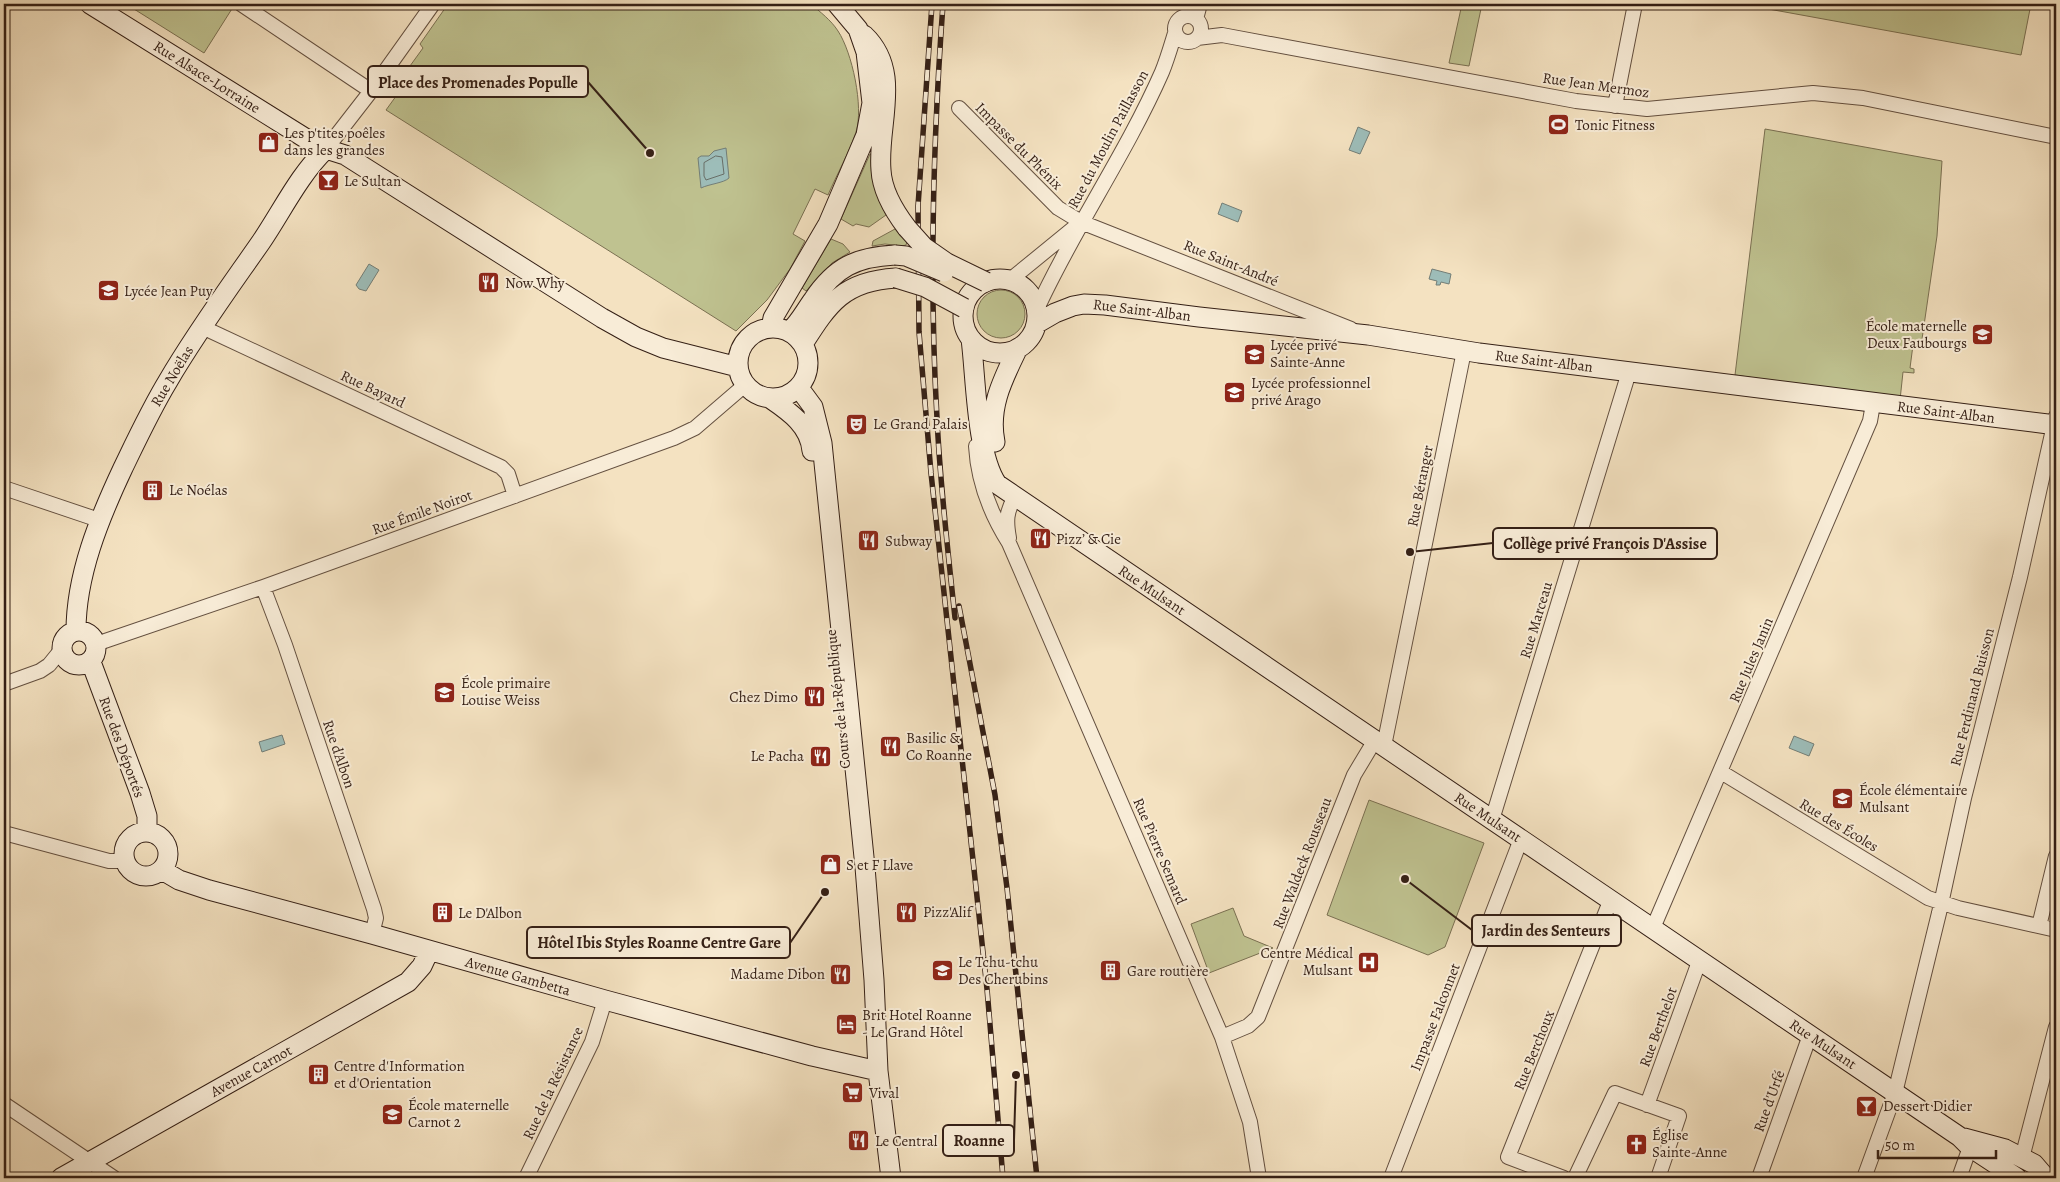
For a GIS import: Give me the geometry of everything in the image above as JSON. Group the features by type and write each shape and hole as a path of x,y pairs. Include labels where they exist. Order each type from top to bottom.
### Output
{"main road":[{"name":"Rue Alsace-Lorraine","path":"90,4 326,149 345,155 602,318 636,337 663,348 738,367"},
{"path":"837,4 873,44 881,58 886,74 885,120 880,170 886,192 894,210 924,247 981,285"},
{"path":"771,328 773,318 828,224 866,135 872,102 871,83 866,52 858,29"},
{"name":"Rue Noëlas","path":"76,631 80,585 99,520 143,425 168,380 202,328 312,163 326,149"},
{"path":"796,338 796,326 814,298 832,277 845,267 864,258 895,255 906,256 981,285"},
{"path":"796,338 844,292 868,282 896,278 925,287 964,308"},
{"path":"1002,279 1010,280 1028,291 1037,316 1033,334 1027,342 1008,352 998,353 978,346 971,339 963,319 964,308 966,300 981,285 1002,279"},
{"name":"Rue Saint-Alban","path":"1037,316 1055,313 1084,304 1368,336 1464,351 1872,404 2055,422"},
{"path":"771,328 796,338 808,355 809,367 806,378 799,388 782,398 771,399 752,392 745,385 738,367 738,356 750,336 760,330 771,328"},
{"name":"Rue Mulsant","path":"971,339 977,398 988,467 998,484 1700,959 1965,1142 1994,1145 2018,1167 2046,1178"},
{"name":"Rue Mulsant","path":"1015,497 1003,476 997,456 992,417 998,392 1018,348"},
{"name":"Cours de la République","path":"799,388 813,408 822,443 864,858 876,1016 878,1071 891,1178"},
{"name":"Cours de la République","path":"771,399 791,412 805,428 812,445 868,980 876,1016"},
{"path":"76,631 87,632 91,635 94,653 80,666 70,663 63,654 62,649 64,639 76,631"},
{"name":"Rue des Déportés","path":"94,653 147,816 147,832"},
{"path":"147,832 154,833 165,843 168,857 162,870 144,876 133,871 125,861 126,847 129,841 140,833 147,832"},
{"name":"Avenue Gambetta","path":"162,870 179,880 209,890 605,1000 812,1056 878,1071"},
{"name":"Avenue Carnot","path":"62,1178 408,982 422,966 429,951"}],"street":[{"path":"241,4 371,90"},
{"path":"326,149 371,90 432,4"},
{"path":"1188,4 1176,24 1175,33 1180,39 1192,40 1201,30 1197,20 1200,4"},
{"path":"1615,106 1635,4"},
{"path":"1181,17 1189,15 1197,20"},
{"name":"Rue Jean Mermoz","path":"1197,20 1222,35"},
{"name":"Rue du Moulin Paillasson","path":"1037,316 1081,222 1123,149 1162,71 1175,33"},
{"name":"Rue Jean Mermoz","path":"1192,40 1222,35 1576,101 1615,106 1647,109 1813,92 1863,98 2056,137"},
{"name":"Rue du Moulin Paillasson","path":"1162,71 1192,40"},
{"name":"Impasse du Phénix","path":"958,108 1058,208 1081,222"},
{"path":"1010,280 1081,222"},
{"name":"Rue Saint-André","path":"1081,222 1368,336"},
{"name":"Rue Bayard","path":"202,328 501,467 508,474 515,496"},
{"name":"Rue Béranger","path":"1379,743 1464,351"},
{"name":"Rue Marceau","path":"1492,820 1629,372"},
{"name":"Rue Émile Noirot","path":"94,653 263,587 674,438 692,429 745,385"},
{"name":"Rue Pierre Semard","path":"977,398 976,448 982,485 997,523 1010,544 1222,1037 1250,1122 1259,1178"},
{"name":"Rue Jules Janin","path":"1654,928 1870,421 1872,404"},
{"name":"Rue Ferdinand Buisson","path":"1864,1178 1895,1093 1941,903 1964,798 2020,577 2055,422"},
{"path":"4,488 99,520"},
{"name":"Rue Pierre Semard","path":"1010,544 1006,520 1007,509 1015,497"},
{"name":"Rue d'Albon","path":"263,587 286,645 374,909 376,918 372,934"},
{"path":"4,684 49,665 62,649"},
{"name":"Rue Waldeck Rousseau","path":"1222,1037 1248,1026 1258,1017 1354,775 1379,743"},
{"name":"Rue des Écoles","path":"1721,772 1920,894 1941,903 2056,930"},
{"path":"4,832 109,861 125,861"},
{"name":"Impasse Falconnet","path":"1391,1178 1520,839"},
{"path":"2039,926 2056,856"},
{"name":"Rue Berchoux","path":"1564,1178 1508,1157 1611,899"},
{"name":"Rue Berthelot","path":"1647,1105 1700,959"},
{"name":"Rue de la Résistance","path":"526,1178 592,1042 605,1000"},
{"path":"2018,1167 2056,1027"},
{"name":"Rue d'Urfé","path":"1759,1178 1810,1035"},
{"path":"1576,1178 1615,1093 1679,1116 1658,1178"},
{"path":"4,1104 114,1178"},
{"path":"1959,1178 1965,1142"}],"green space":[{"path":"126,4 235,4 204,53"},
{"path":"448,4 811,4 832,23 843,40 852,66 859,109 856,132 828,195 815,189 793,234 805,241 790,269 767,300 736,331 386,110 407,81 402,77 423,48 420,44"},
{"path":"1462,4 1482,4 1469,66 1449,63"},
{"path":"1741,4 2031,4 2021,55"},
{"path":"1765,129 1942,161 1937,236 1921,346 1913,345 1910,368 1914,369 1914,373 1903,372 1900,400 1735,375"},
{"path":"870,154 873,155 879,199 886,215 869,227 856,224 853,226 841,219"},
{"path":"895,229 907,242 906,245 885,244 872,246 873,241"},
{"path":"831,239 843,244 850,252 832,263 806,291 802,288"},
{"path":"1001,290 1010,292 1018,297 1023,305 1025,314 1023,323 1018,331 1010,336 1001,338 992,336 984,331 979,323 977,314 979,305 984,297 992,292"},
{"path":"1369,800 1484,843 1445,947 1428,955 1327,915"},
{"path":"1233,908 1244,936 1273,948 1209,973 1191,924"}],"water":[{"path":"1358,127 1370,132 1360,154 1349,150"},
{"path":"726,148 729,178 701,188 698,158 709,156 714,151"},
{"path":"1222,203 1242,211 1238,222 1218,214"},
{"path":"369,264 379,270 366,291 359,289 356,285"},
{"path":"1432,269 1451,274 1449,284 1441,282 1440,285 1436,285 1437,281 1429,279"},
{"path":"282,735 285,744 262,752 259,742"},
{"path":"1794,736 1814,744 1809,756 1789,748"}],"railway":[{"path":"932,4 918,206 919,332 931,473 987,989 1003,1178"},
{"path":"943,4 933,211 933,314 938,443 955,618"},
{"path":"959,606 995,795 1007,888 1037,1178"}],"place":[{"name":"Tonic Fitness","path":"1559,125"},
{"name":"Les p'tites poêles dans les grandes","path":"268,142"},
{"name":"Place des Promenades Populle","path":"650,153"},
{"name":"Le Sultan","path":"328,181"},
{"name":"Now Why","path":"489,283"},
{"name":"Lycée Jean Puy","path":"108,291"},
{"name":"École maternelle Deux Faubourgs","path":"1983,335"},
{"name":"Lycée privé Sainte-Anne","path":"1254,354"},
{"name":"Lycée professionnel privé Arago","path":"1235,392"},
{"name":"Le Grand Palais","path":"857,424"},
{"name":"Le Noélas","path":"153,490"},
{"name":"Pizz’ & Cie","path":"1040,539"},
{"name":"Subway","path":"869,541"},
{"name":"Collège privé François D'Assise","path":"1410,552"},
{"name":"École primaire Louise Weiss","path":"445,692"},
{"name":"Chez Dimo","path":"814,697"},
{"name":"Basilic & Co Roanne","path":"890,747"},
{"name":"Le Pacha","path":"820,756"},
{"name":"École élémentaire Mulsant","path":"1843,799"},
{"name":"S et F Llave","path":"830,865"},
{"name":"Jardin des Senteurs","path":"1405,879"},
{"name":"Hôtel Ibis Styles Roanne Centre Gare","path":"825,892"},
{"name":"Pizz'Alif","path":"907,912"},
{"name":"Le D'Albon","path":"442,913"},
{"name":"Centre Médical Mulsant","path":"1369,962"},
{"name":"Le Tchu-tchu Des Cherubins","path":"942,971"},
{"name":"Gare routière","path":"1111,971"},
{"name":"Madame Dibon","path":"841,974"},
{"name":"Brit Hotel Roanne - Le Grand Hôtel","path":"846,1024"},
{"name":"Centre d'Information et d'Orientation","path":"318,1075"},
{"name":"Roanne","path":"1016,1075"},
{"name":"Vival","path":"853,1093"},
{"name":"Dessert Didier","path":"1867,1106"},
{"name":"École maternelle Carnot 2","path":"392,1114"},
{"name":"Le Central","path":"859,1141"},
{"name":"Église Sainte-Anne","path":"1636,1144"}]}
